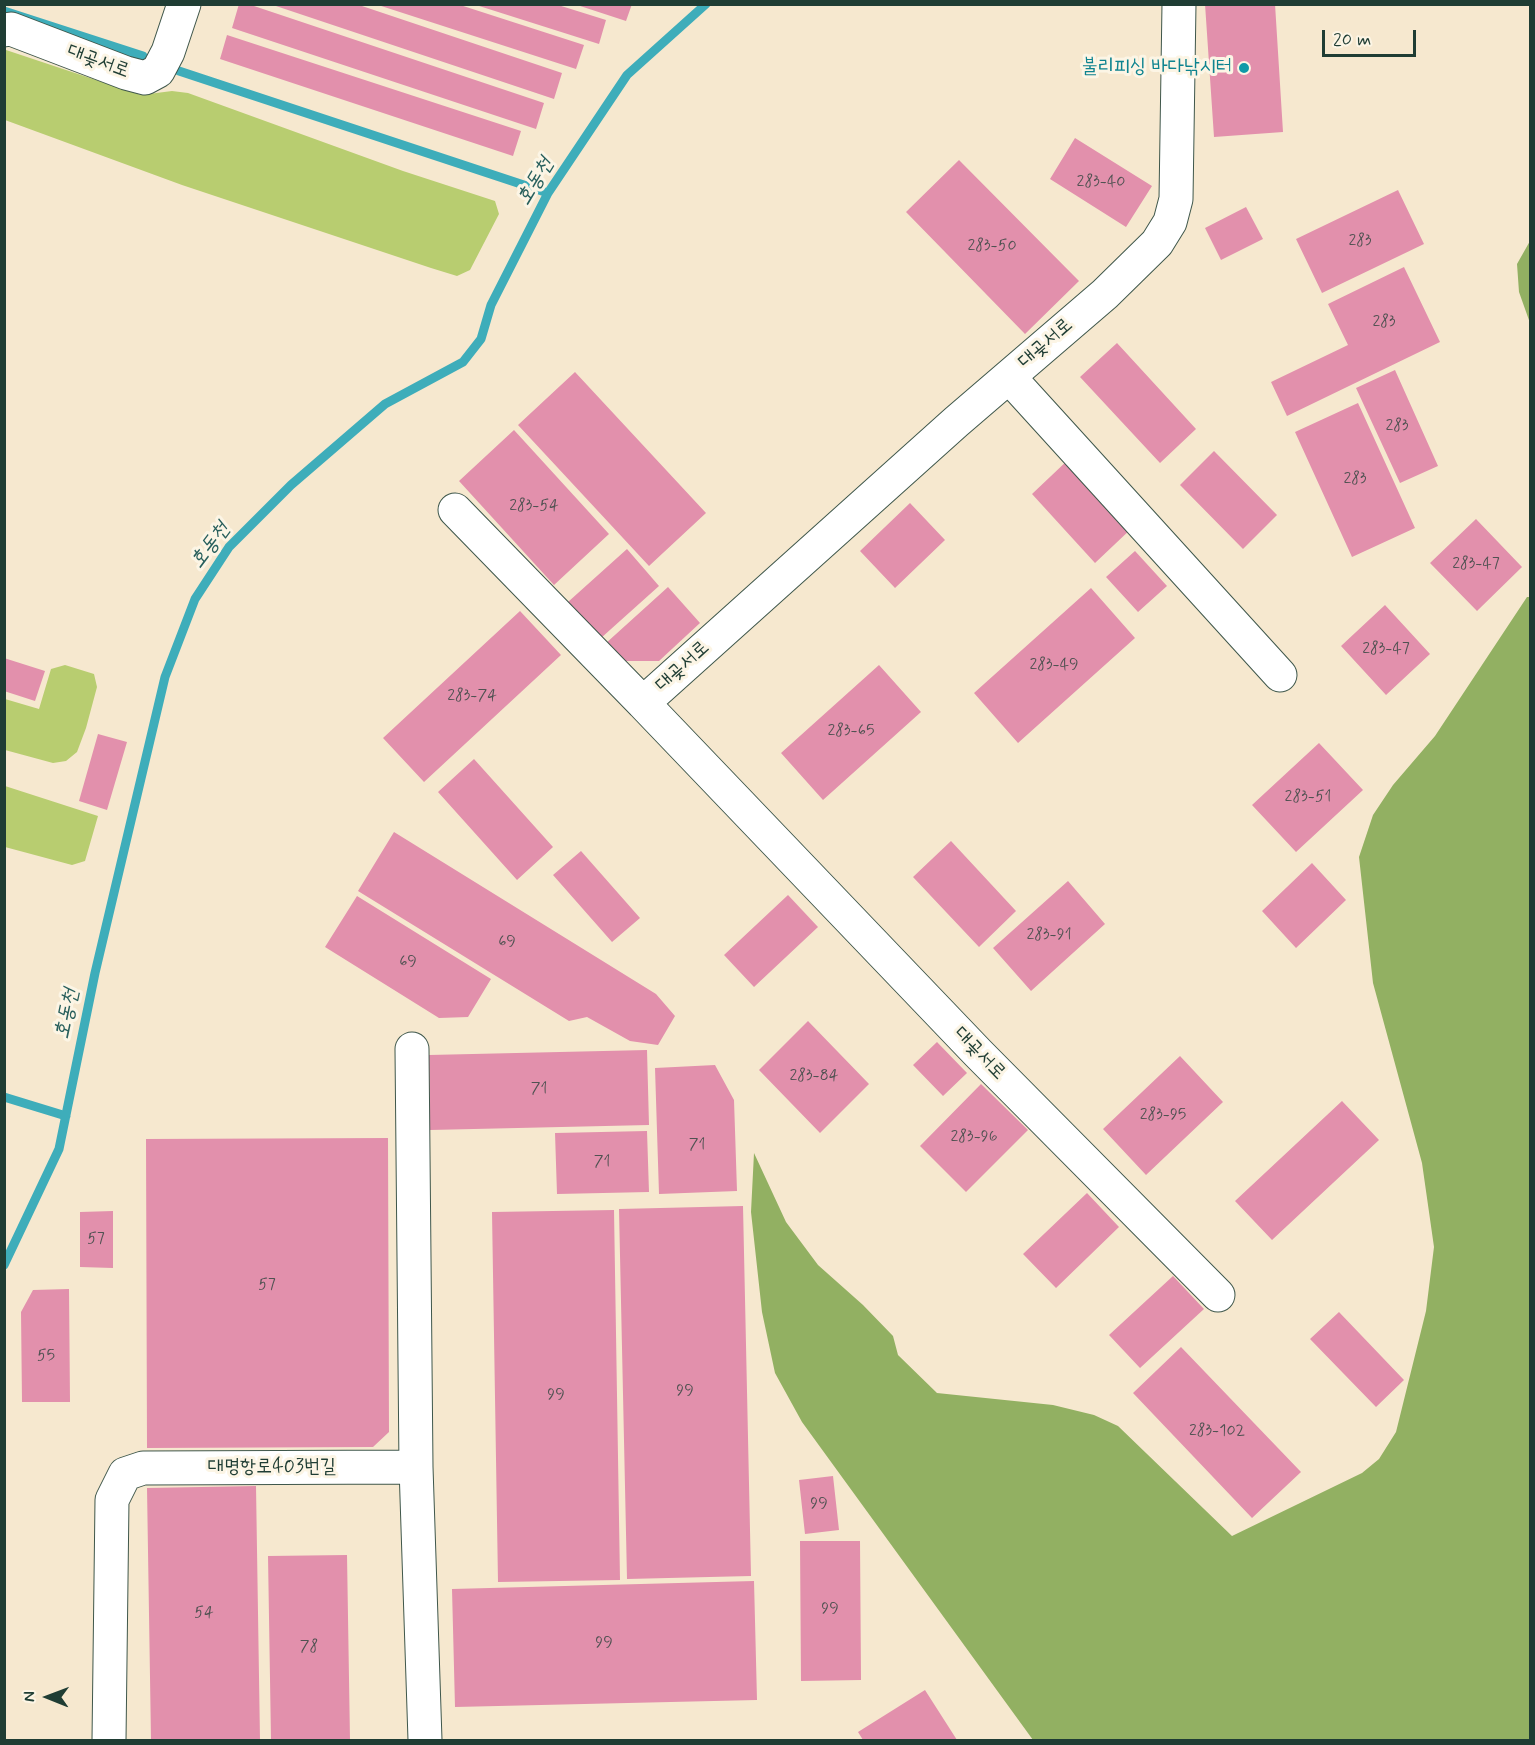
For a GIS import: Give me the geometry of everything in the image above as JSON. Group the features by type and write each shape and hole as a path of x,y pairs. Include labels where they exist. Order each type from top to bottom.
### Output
{"street":[{"name":"대곶서로","path":"4,30 11,29 126,73 145,78 158,71 168,52 183,4"},
{"name":"대곶서로","path":"1179,4 1176,199 1170,222 1157,243 1105,294 643,703 978,1053 1218,1295"},
{"path":"1009,377 1280,675"},
{"path":"454,510 643,703"},
{"path":"412,1049 416,1467 424,1740"},
{"name":"대명항로403번길","path":"109,1740 112,1500 117,1485 125,1474 143,1468 416,1467"}],"green space":[{"path":"6,50 141,95 172,91 188,93 403,171 495,201 499,214 470,270 457,276 431,268 182,185 5,120"},
{"path":"1530,241 1530,323 1519,292 1517,264"},
{"path":"1527,597 1530,597 1530,1740 1033,1740 802,1422 775,1373 762,1312 751,1212 754,1153 786,1222 818,1265 863,1305 893,1336 898,1355 937,1393 1053,1405 1094,1415 1118,1426 1232,1536 1362,1473 1379,1459 1396,1432 1426,1311 1434,1247 1422,1163 1373,983 1359,857 1373,815 1393,785 1435,736"},
{"path":"65,665 94,674 97,687 77,752 66,761 53,763 5,750 5,699 39,709 51,669"},
{"path":"5,786 98,816 85,861 72,865 5,847"}],"building":[{"path":"239,4 248,4 544,103 536,129 232,28"},
{"path":"270,4 356,4 562,73 554,99"},
{"path":"375,4 457,4 584,45 576,69"},
{"path":"574,4 632,4 626,21"},
{"name":"불리피싱 바다낚시터","path":"1205,4 1275,4 1283,132 1214,137"},
{"path":"476,5 558,5 606,20 599,44"},
{"path":"227,35 521,131 513,156 220,59"},
{"path":"1075,138 1152,186 1126,227 1050,179"},
{"path":"959,160 1079,281 1025,334 906,212"},
{"path":"1398,190 1424,244 1322,293 1296,239"},
{"path":"1246,207 1263,239 1221,260 1205,228"},
{"path":"1404,267 1440,342 1287,416 1271,382 1348,345 1328,304"},
{"path":"1117,343 1196,429 1160,463 1080,377"},
{"path":"1395,370 1438,466 1400,483 1356,388"},
{"path":"575,372 706,513 649,566 518,425"},
{"path":"1358,403 1415,528 1352,557 1295,432"},
{"path":"514,430 609,534 554,585 459,481"},
{"path":"1214,451 1277,515 1243,549 1180,485"},
{"path":"1070,458 1133,527 1095,563 1032,494"},
{"path":"910,503 945,540 895,588 860,551"},
{"path":"1476,519 1522,567 1477,611 1430,563"},
{"path":"627,549 659,586 601,638 568,602"},
{"path":"1135,551 1167,586 1138,612 1106,577"},
{"path":"668,587 700,623 659,661 620,661 605,644"},
{"path":"1091,588 1135,638 1018,743 974,693"},
{"path":"1385,605 1430,654 1386,695 1341,646"},
{"path":"520,611 561,655 424,782 383,738"},
{"path":"4,658 45,671 35,701 4,691"},
{"path":"879,665 921,712 823,800 781,753"},
{"path":"98,734 127,742 107,810 79,801"},
{"path":"1319,743 1363,790 1296,852 1252,805"},
{"path":"474,759 553,847 517,880 438,792"},
{"path":"394,832 656,994 675,1016 658,1045 630,1041 587,1017 569,1021 358,891"},
{"path":"951,841 1016,911 979,947 913,877"},
{"path":"581,851 640,918 612,942 553,875"},
{"path":"1312,863 1346,900 1296,948 1262,911"},
{"path":"1068,881 1105,924 1031,991 993,948"},
{"path":"788,895 818,927 754,987 724,955"},
{"path":"357,896 491,979 468,1017 439,1018 325,947"},
{"path":"808,1021 869,1084 820,1133 759,1070"},
{"path":"937,1042 967,1073 943,1096 913,1065"},
{"path":"647,1050 649,1125 430,1130 429,1055"},
{"path":"1180,1056 1223,1102 1146,1175 1103,1129"},
{"path":"715,1065 734,1100 737,1191 659,1194 655,1068"},
{"path":"981,1084 1028,1130 966,1192 920,1146"},
{"path":"1342,1101 1379,1140 1272,1240 1235,1201"},
{"path":"647,1131 649,1192 557,1194 555,1133"},
{"path":"388,1138 389,1432 373,1447 147,1448 146,1139"},
{"path":"1087,1193 1119,1227 1056,1288 1023,1254"},
{"path":"743,1206 751,1576 627,1579 619,1209"},
{"path":"614,1210 620,1580 498,1582 492,1212"},
{"path":"113,1211 113,1268 80,1267 80,1212"},
{"path":"1173,1276 1204,1309 1140,1368 1109,1335"},
{"path":"69,1289 70,1402 22,1402 21,1312 33,1290"},
{"path":"1339,1312 1404,1380 1376,1407 1310,1339"},
{"path":"1181,1347 1301,1472 1252,1518 1133,1393"},
{"path":"833,1476 839,1530 805,1534 799,1480"},
{"path":"256,1486 260,1740 151,1740 147,1488"},
{"path":"800,1541 860,1541 861,1680 801,1681"},
{"path":"347,1555 350,1740 271,1740 268,1556"},
{"path":"754,1581 757,1700 455,1707 452,1589"},
{"path":"925,1690 957,1740 863,1740 858,1732"}],"waterway":[{"name":"호동천","path":"4,1265 59,1149 95,973 165,677 195,599 229,547 291,485 385,404 463,362 481,339 491,305 548,193 627,75 706,4"},
{"path":"4,11 143,56"},
{"path":"179,71 548,193"},
{"path":"4,1097 66,1116"}],"place":[{"name":"불리피싱 바다낚시터","path":"1244,68"}]}
